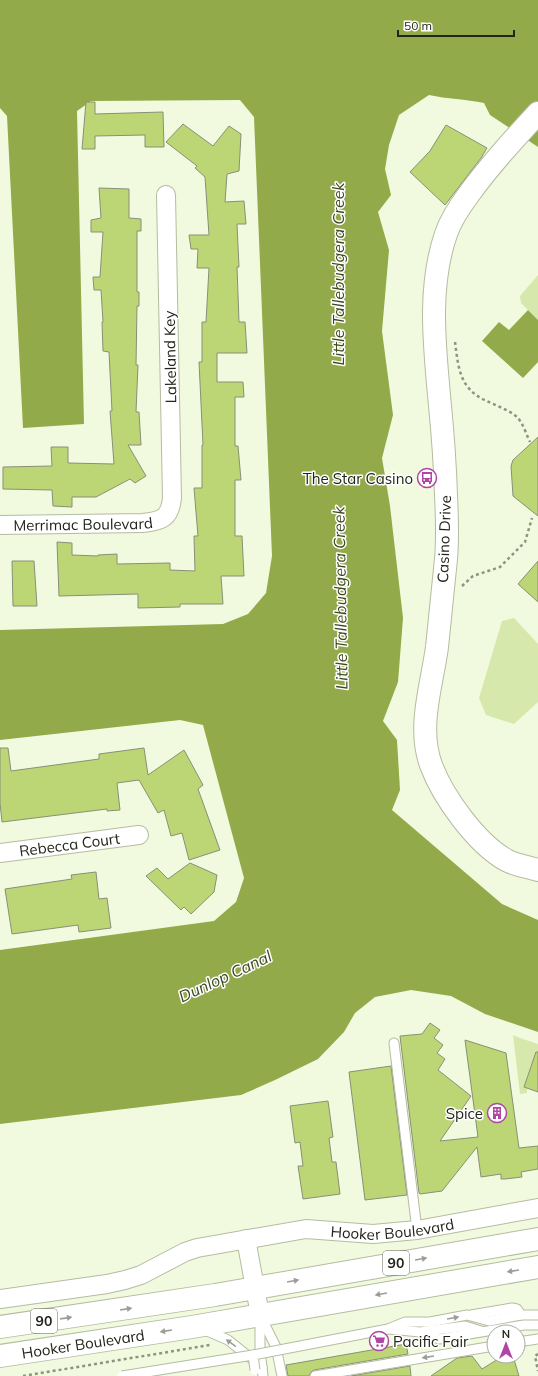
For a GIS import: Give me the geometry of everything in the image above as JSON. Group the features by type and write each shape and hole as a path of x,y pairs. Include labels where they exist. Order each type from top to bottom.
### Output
{"main road":[{"name":"Casino Drive","path":"538,113 503,151 456,212 446,232 440,251 436,272 434,303 435,339 444,454 447,532 446,556 436,649 427,707 426,747 431,764 449,799 482,842 496,854 508,861 538,870"},
{"name":"Hooker Boulevard","path":"0,1327 255,1288 538,1239"},
{"name":"Hooker Boulevard","path":"0,1356 197,1326 538,1267"}],"street":[{"name":"Lakeland Key","path":"164,518 171,509 172,498 166,195"},
{"name":"Merrimac Boulevard","path":"0,525 143,523 154,522 164,518"},
{"name":"Rebecca Court","path":"0,854 139,835"},
{"name":"Hooker Boulevard","path":"0,1299 107,1284 125,1280 141,1275 184,1252 197,1248 246,1239 306,1229 372,1234 417,1230 538,1208"},
{"path":"246,1239 260,1315"}],"lane":[{"path":"394,1043 417,1230"},
{"path":"260,1315 260,1350 262,1372"},
{"path":"260,1315 276,1347 282,1376"},
{"path":"122,1376 252,1355 388,1329 405,1322 430,1322 467,1315 489,1320 521,1315 538,1315"},
{"path":"388,1329 426,1331 430,1336 439,1339 524,1325 538,1325"},
{"path":"197,1326 228,1340 262,1372"},
{"path":"526,1341 538,1339"},
{"path":"316,1376 486,1347"},
{"path":"252,1355 256,1376"}],"path":[{"path":"454,339 459,370 467,386 476,395 518,418 530,442"},
{"path":"459,588 473,576 500,568 525,542 532,518"},
{"path":"23,1376 214,1345"},
{"path":"538,1354 535,1356 538,1371"}],"shaded area":[{"path":"538,275 538,320 521,303 520,296"},
{"path":"514,618 538,644 538,702 514,724 486,715 479,698 502,621"},
{"path":"513,1035 538,1044 538,1060 531,1065 524,1087 527,1088 527,1093 520,1094"}],"water":[{"path":"0,0 538,0 538,147 490,115 484,103 429,95 399,115 389,145 385,169 391,195 378,212 389,250 382,331 393,415 382,458 390,506 403,618 398,682 383,721 397,740 400,790 392,810 502,904 538,920 538,1032 485,1014 451,996 411,990 375,997 355,1013 344,1032 318,1059 241,1095 0,1124 0,950 214,921 236,902 244,878 203,725 180,720 0,740 0,630 223,624 248,614 266,593 272,556 254,117 240,100 91,101 77,111 84,424 23,428 7,116 0,108"},
{"path":"528,310 538,320 538,362 523,378 482,341 499,322 509,330"}],"building":[{"path":"86,102 95,102 95,114 163,112 164,147 145,147 145,135 95,136 95,149 82,149"},
{"path":"183,124 213,146 229,126 241,134 239,171 227,174 225,202 244,201 246,224 237,224 239,267 237,267 239,322 245,322 247,353 217,353 217,382 243,382 244,397 235,397 235,446 238,446 241,480 235,480 235,536 242,536 244,576 221,576 223,604 180,604 180,607 138,608 138,594 59,596 57,542 72,543 72,555 98,556 117,554 117,564 170,563 170,570 195,571 194,536 198,536 194,488 202,488 203,445 199,362 202,362 202,322 206,322 209,268 197,268 198,249 191,249 189,235 209,235 205,177 195,168 197,166 166,142"},
{"path":"446,125 487,148 445,205 410,172 430,151"},
{"path":"99,188 129,189 129,218 141,219 141,231 137,231 137,292 139,292 139,306 137,306 136,365 138,365 136,412 139,412 141,445 128,445 146,476 135,483 130,479 96,497 72,497 72,507 53,506 52,490 3,489 3,467 52,466 51,447 68,447 68,463 114,464 110,411 112,411 109,352 103,351 101,290 94,290 93,277 100,277 103,232 91,232 91,220 101,218"},
{"path":"538,437 538,516 513,496 511,466 513,460"},
{"path":"12,561 34,561 37,606 13,606"},
{"path":"538,561 538,602 518,584"},
{"path":"0,748 8,748 11,771 99,759 99,754 144,748 148,775 184,750 203,785 198,789 220,850 189,860 182,833 171,836 164,810 158,813 139,780 117,783 120,810 107,811 107,809 2,822 0,803"},
{"path":"190,863 217,875 214,892 191,914 184,907 181,910 146,876 157,868 168,879"},
{"path":"96,872 99,899 107,898 111,928 79,932 78,925 12,934 5,889 72,879 71,875"},
{"path":"430,1023 440,1030 434,1038 443,1045 437,1053 445,1059 438,1070 471,1096 440,1141 478,1137 465,1040 506,1053 519,1148 538,1146 538,1169 521,1172 522,1177 501,1179 501,1174 481,1177 477,1147 442,1191 419,1193 400,1036 422,1034"},
{"path":"536,1052 538,1052 538,1092 524,1087"},
{"path":"391,1066 407,1195 365,1200 349,1072"},
{"path":"328,1101 333,1137 329,1138 332,1162 336,1162 340,1194 303,1199 298,1166 303,1166 300,1142 295,1143 290,1106"},
{"path":"406,1344 408,1354 314,1370 309,1376 288,1376 286,1365"},
{"path":"472,1356 482,1369 490,1364 515,1364 519,1376 431,1376 457,1358"},
{"path":"410,1366 411,1376 351,1376"}],"place":[{"name":"The Star Casino","path":"427,478"},
{"name":"Spice","path":"497,1113"},
{"name":"Pacific Fair","path":"379,1341"}],"water label":[{"name":"Little Tallebudgera Creek","path":"338,274"},
{"name":"Little Tallebudgera Creek","path":"340,598"},
{"name":"Dunlop Canal","path":"225,976"}]}
